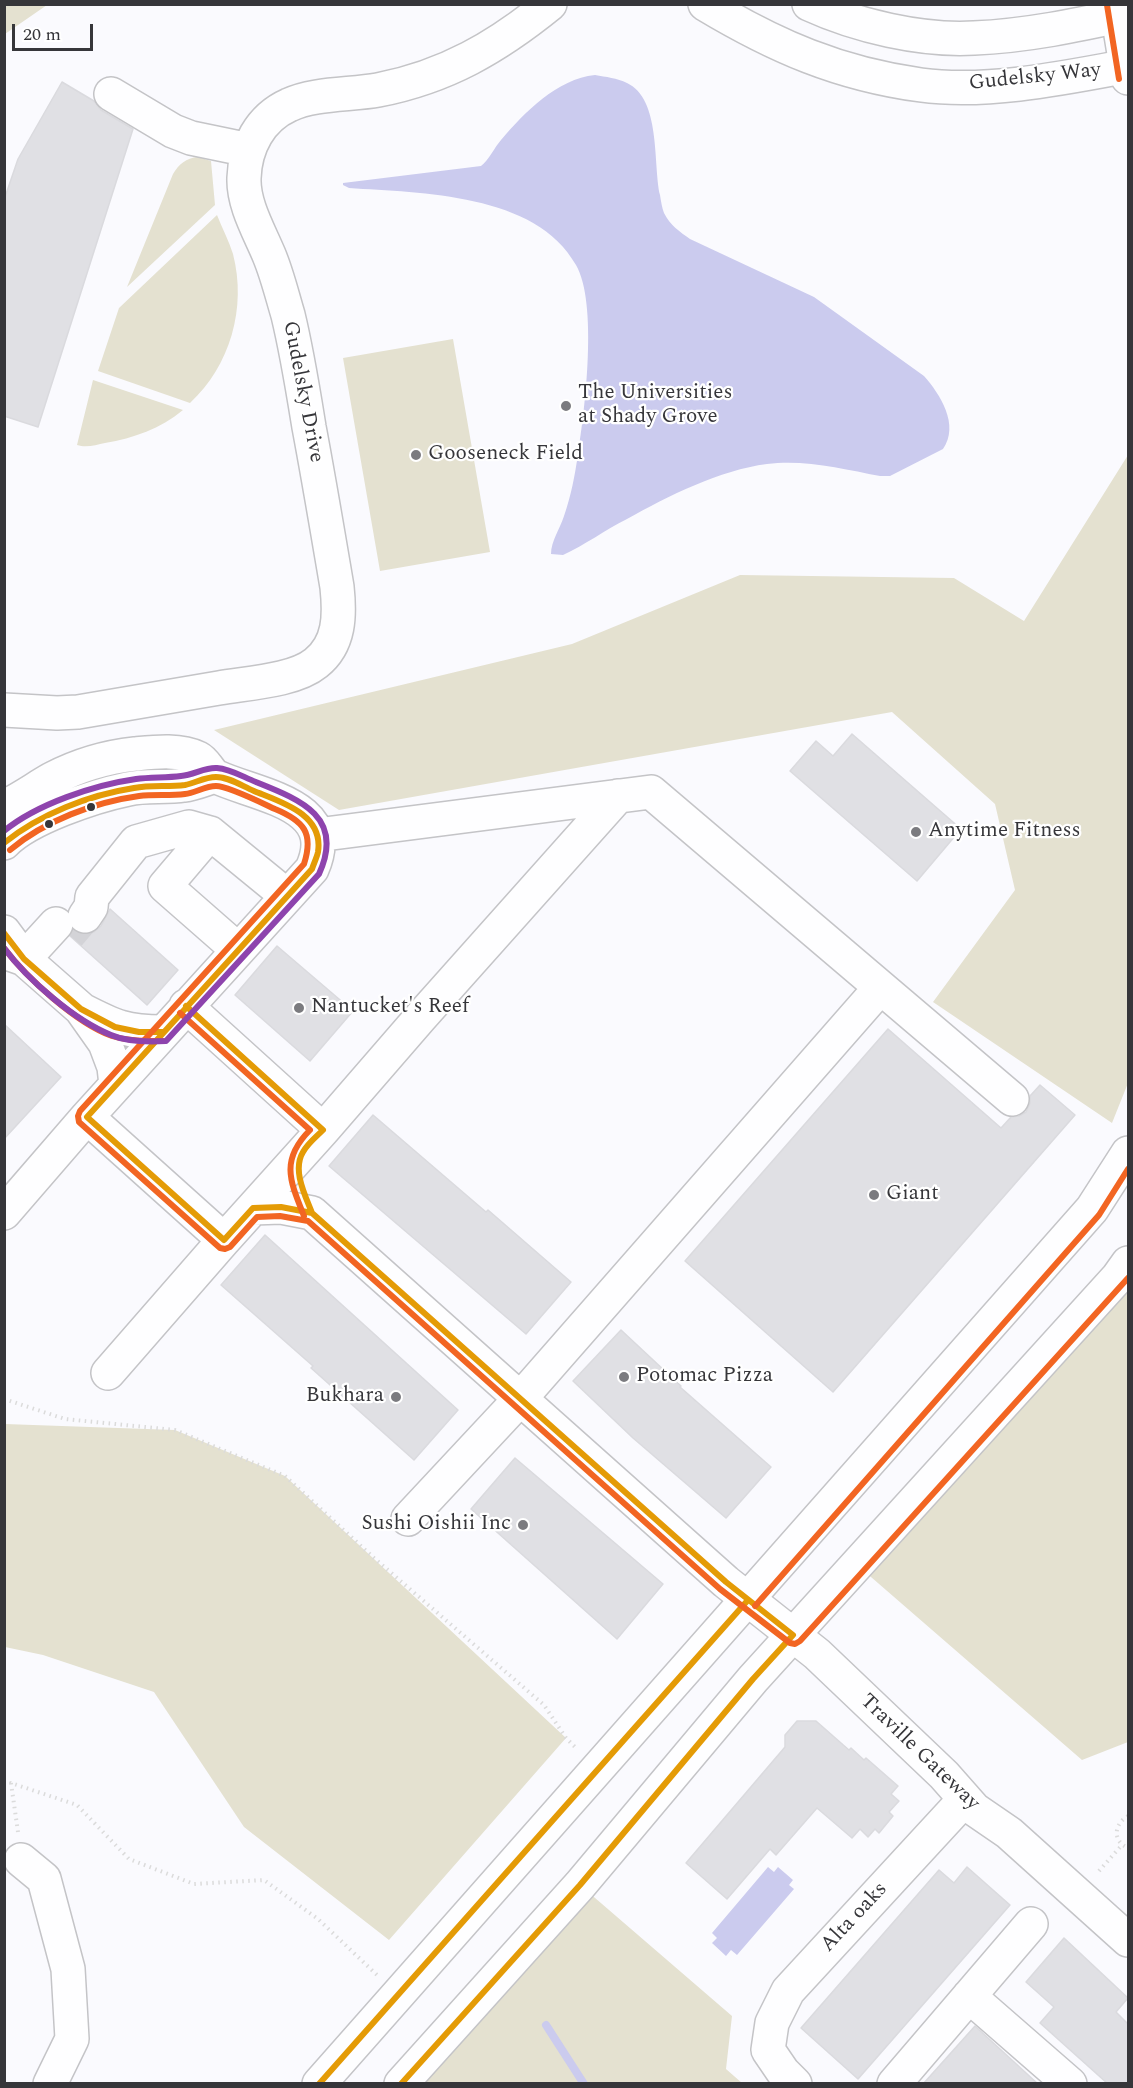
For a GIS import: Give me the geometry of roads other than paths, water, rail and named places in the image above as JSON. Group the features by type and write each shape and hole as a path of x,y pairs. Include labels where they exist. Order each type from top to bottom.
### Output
{"street":[{"name":"Gudelsky Drive","path":"4,710 78,711 291,675 304,671 325,654 339,625 339,607 322,498 289,319 270,258 246,196 245,164 249,150 255,135 265,122 290,104 376,90 427,78 461,64 495,45 550,4"},
{"name":"Gudelsky Way","path":"705,4 792,51 839,68 922,86 1011,85 1128,71"},
{"path":"809,4 851,20 889,29 932,37 973,39 1030,33 1121,12 1128,71"},
{"path":"111,94 182,135 208,143 249,150"},
{"path":"4,807 54,778 78,768 133,754 183,753 200,758 215,776 280,800 308,817 314,825 319,846 312,869 186,1006 4,1213"},
{"path":"4,843 44,818 105,795 128,789 184,785 215,776"},
{"path":"317,835 651,792 1012,1099"},
{"path":"108,1373 618,796"},
{"path":"22,960 75,915 136,842 189,827 210,833 287,896"},
{"path":"210,833 165,886 238,950"},
{"path":"4,932 22,960 81,1009 115,1027 139,1032 163,1032"},
{"path":"408,1519 520,1399 880,988"},
{"path":"186,1006 323,1130"},
{"path":"81,1009 105,1043 114,1067 116,1085"},
{"path":"87,1117 224,1240"},
{"path":"319,2084 1092,1209 1128,1153"},
{"path":"301,1155 302,1187 312,1213"},
{"path":"253,1208 281,1207 312,1213"},
{"name":"Traville Gateway","path":"312,1213 748,1600 817,1654 936,1767 974,1809 1009,1833 1128,1940"},
{"path":"401,2084 580,1884 753,1679 1118,1277 1128,1263"},
{"name":"Alta oaks","path":"795,2084 783,2072 768,2050 772,2023 788,1991 965,1799"},
{"path":"21,1860 44,1879 68,1969 72,2039 50,2084"},
{"path":"894,2084 1031,1924"},
{"path":"969,1996 1070,2084"}],"water":[{"path":"595,75 627,83 638,91 646,103 654,133 662,207 672,225 690,239 814,297 924,376 942,401 949,420 948,440 943,449 890,476 795,463 749,467 695,485 619,523 563,555 551,554 552,544 569,501 576,470 586,385 587,304 583,282 576,265 558,241 534,223 506,210 474,201 442,196 349,188 343,183 481,166 510,129 543,98 568,83"},
{"path":"768,1867 774,1872 778,1867 793,1880 789,1885 794,1889 737,1955 731,1950 726,1956 712,1943 717,1938 712,1933"}],"waterway":[{"path":"546,2025 584,2084"}],"tunnel":[{"path":"69,935 85,916"}],"place":[{"name":"The Universities at Shady Grove","path":"566,406"},
{"name":"Gooseneck Field","path":"416,455"},
{"name":"Anytime Fitness","path":"916,832"},
{"name":"Nantucket's Reef","path":"299,1008"},
{"name":"Giant","path":"874,1195"},
{"name":"Potomac Pizza","path":"624,1377"},
{"name":"Bukhara","path":"396,1397"},
{"name":"Sushi Oishii Inc","path":"523,1525"}]}
